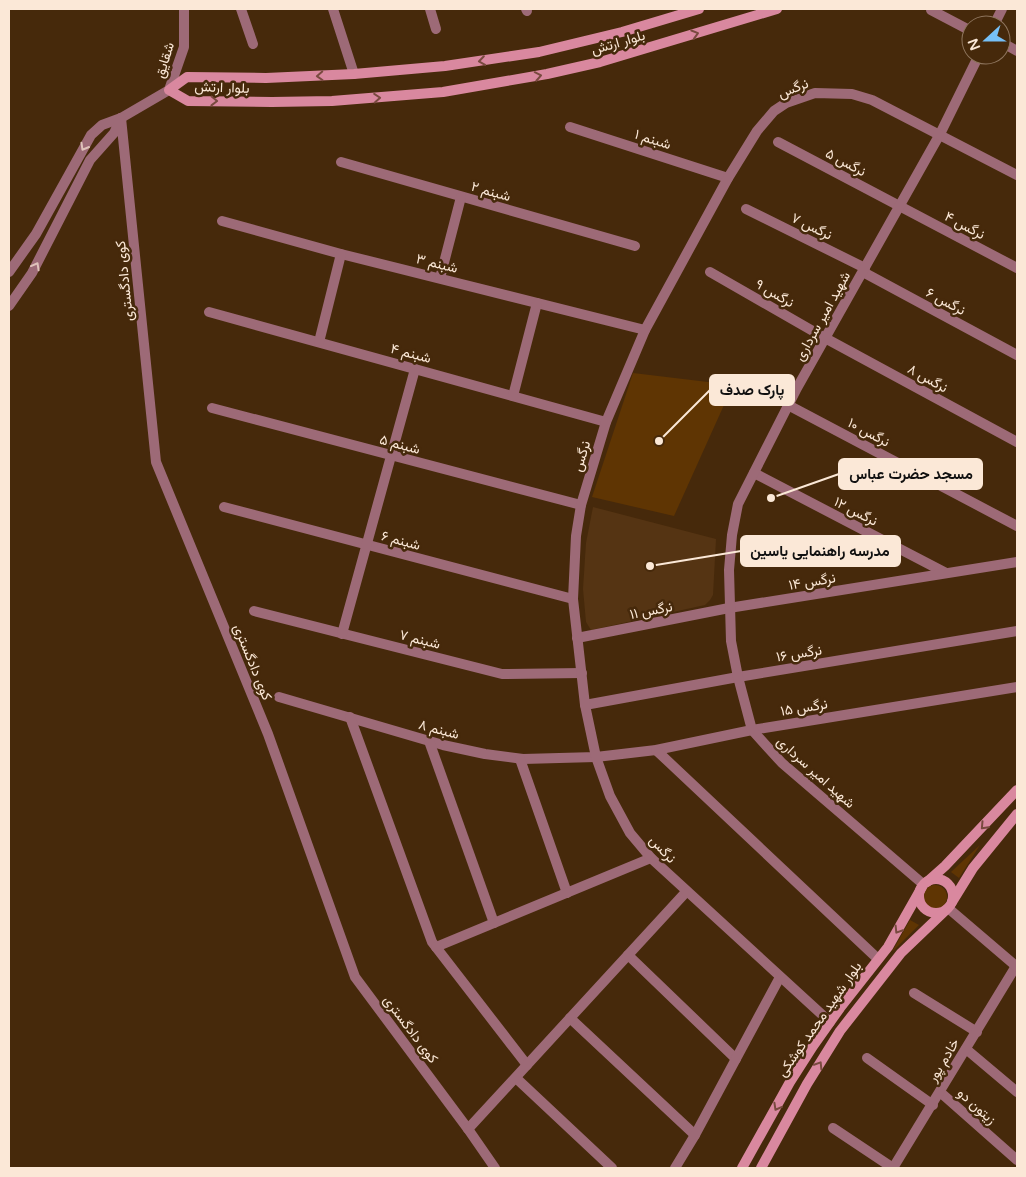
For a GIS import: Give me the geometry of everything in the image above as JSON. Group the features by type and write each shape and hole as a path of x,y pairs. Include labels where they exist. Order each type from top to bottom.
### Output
{"main road":[{"name":"بلوار ارتش","path":"699,9 622,32 539,52 445,66 354,74 266,78 187,77 169,90 188,101 272,102 332,101 443,92 538,76 600,62 777,9"},
{"name":"بلوار شهید محمد کوشکی","path":"742,1168 790,1082 830,1022 902,924 924,884 945,866 1017,790"},
{"name":"بلوار شهید محمد کوشکی","path":"761,1168 807,1084 840,1031 901,953 949,907 973,868 1017,814"},
{"path":"937,879 946,883 952,892 949,907 936,913 926,910 919,897 924,884 937,879"}],"street":[{"name":"شقایق","path":"169,90 184,47 184,9"},
{"path":"242,9 253,44"},
{"path":"333,9 354,74"},
{"path":"430,9 436,30"},
{"path":"931,10 961,26"},
{"name":"شهید امیر سرداری","path":"924,884 782,763 752,730 738,677 731,640 729,570 732,535 738,504 788,405 940,134 974,65"},
{"path":"9,272 36,234 91,135 102,125 121,118 169,90"},
{"name":"نرگس","path":"830,1022 651,858 630,833 610,796 596,757 586,705 572,599 576,536 581,505 606,422 646,330 728,178 757,131 774,111 792,101 815,93 852,94 872,100 1017,175"},
{"path":"9,306 32,273 90,160 114,133 121,118"},
{"name":"کوی دادگستری","path":"121,118 156,462 268,734 355,977 495,1168"},
{"name":"شبنم ۱","path":"570,127 728,178"},
{"name":"نرگس ۵","path":"778,142 900,206"},
{"name":"شبنم ۲","path":"340,162 636,246"},
{"path":"440,278 461,197"},
{"name":"نرگس ۴","path":"900,206 1017,268"},
{"name":"نرگس ۷","path":"746,209 864,270"},
{"name":"شبنم ۳","path":"222,221 341,254 646,330"},
{"path":"319,342 341,254"},
{"name":"نرگس ۶","path":"864,270 1017,355"},
{"name":"نرگس ۹","path":"710,272 825,338"},
{"path":"513,396 537,303"},
{"name":"شبنم ۴","path":"209,312 606,422"},
{"name":"نرگس ۸","path":"825,338 1017,442"},
{"path":"342,634 414,369"},
{"name":"نرگس ۱۰","path":"788,405 1017,526"},
{"name":"شبنم ۵","path":"212,408 581,505"},
{"name":"نرگس ۱۲","path":"754,474 946,573"},
{"name":"شبنم ۶","path":"224,507 572,599"},
{"name":"نرگس ۱۴","path":"730,608 1017,562"},
{"name":"نرگس ۱۱","path":"577,638 730,608"},
{"name":"شبنم ۷","path":"254,611 502,674 582,672"},
{"name":"نرگس ۱۶","path":"586,705 738,677 1017,631"},
{"name":"نرگس ۱۵","path":"596,757 656,750 752,730 1017,687"},
{"name":"شبنم ۸","path":"279,697 429,741 485,754 520,759 596,757"},
{"path":"350,718 432,942 527,1066"},
{"path":"429,741 494,923"},
{"path":"656,750 878,959"},
{"path":"520,759 567,893"},
{"path":"436,947 651,858"},
{"path":"468,1129 686,892"},
{"path":"949,907 1017,967"},
{"path":"628,955 736,1059"},
{"name":"خادم پور","path":"893,1168 1017,967"},
{"path":"674,1168 695,1135 780,977"},
{"path":"914,993 977,1032"},
{"path":"570,1018 695,1135"},
{"path":"966,1049 1017,1092"},
{"path":"867,1058 932,1105"},
{"path":"516,1078 612,1168"},
{"name":"زیتون دو","path":"940,1092 1017,1160"},
{"path":"833,1128 893,1168"}],"shaded area":[{"path":"633,373 733,385 674,516 592,497"},
{"path":"593,507 716,539 713,595 710,600 705,605 591,630 586,622 583,589 586,543"},
{"path":"980,845 959,878 951,872"},
{"path":"935,885 943,889 947,897 943,905 935,909 927,905 923,897 927,889"},
{"path":"910,920 919,925 892,952"}],"place":[{"name":"پارک صدف","path":"659,441"},
{"name":"مسجد حضرت عباس","path":"771,498"},
{"name":"مدرسه راهنمایی یاسین","path":"650,566"}]}
